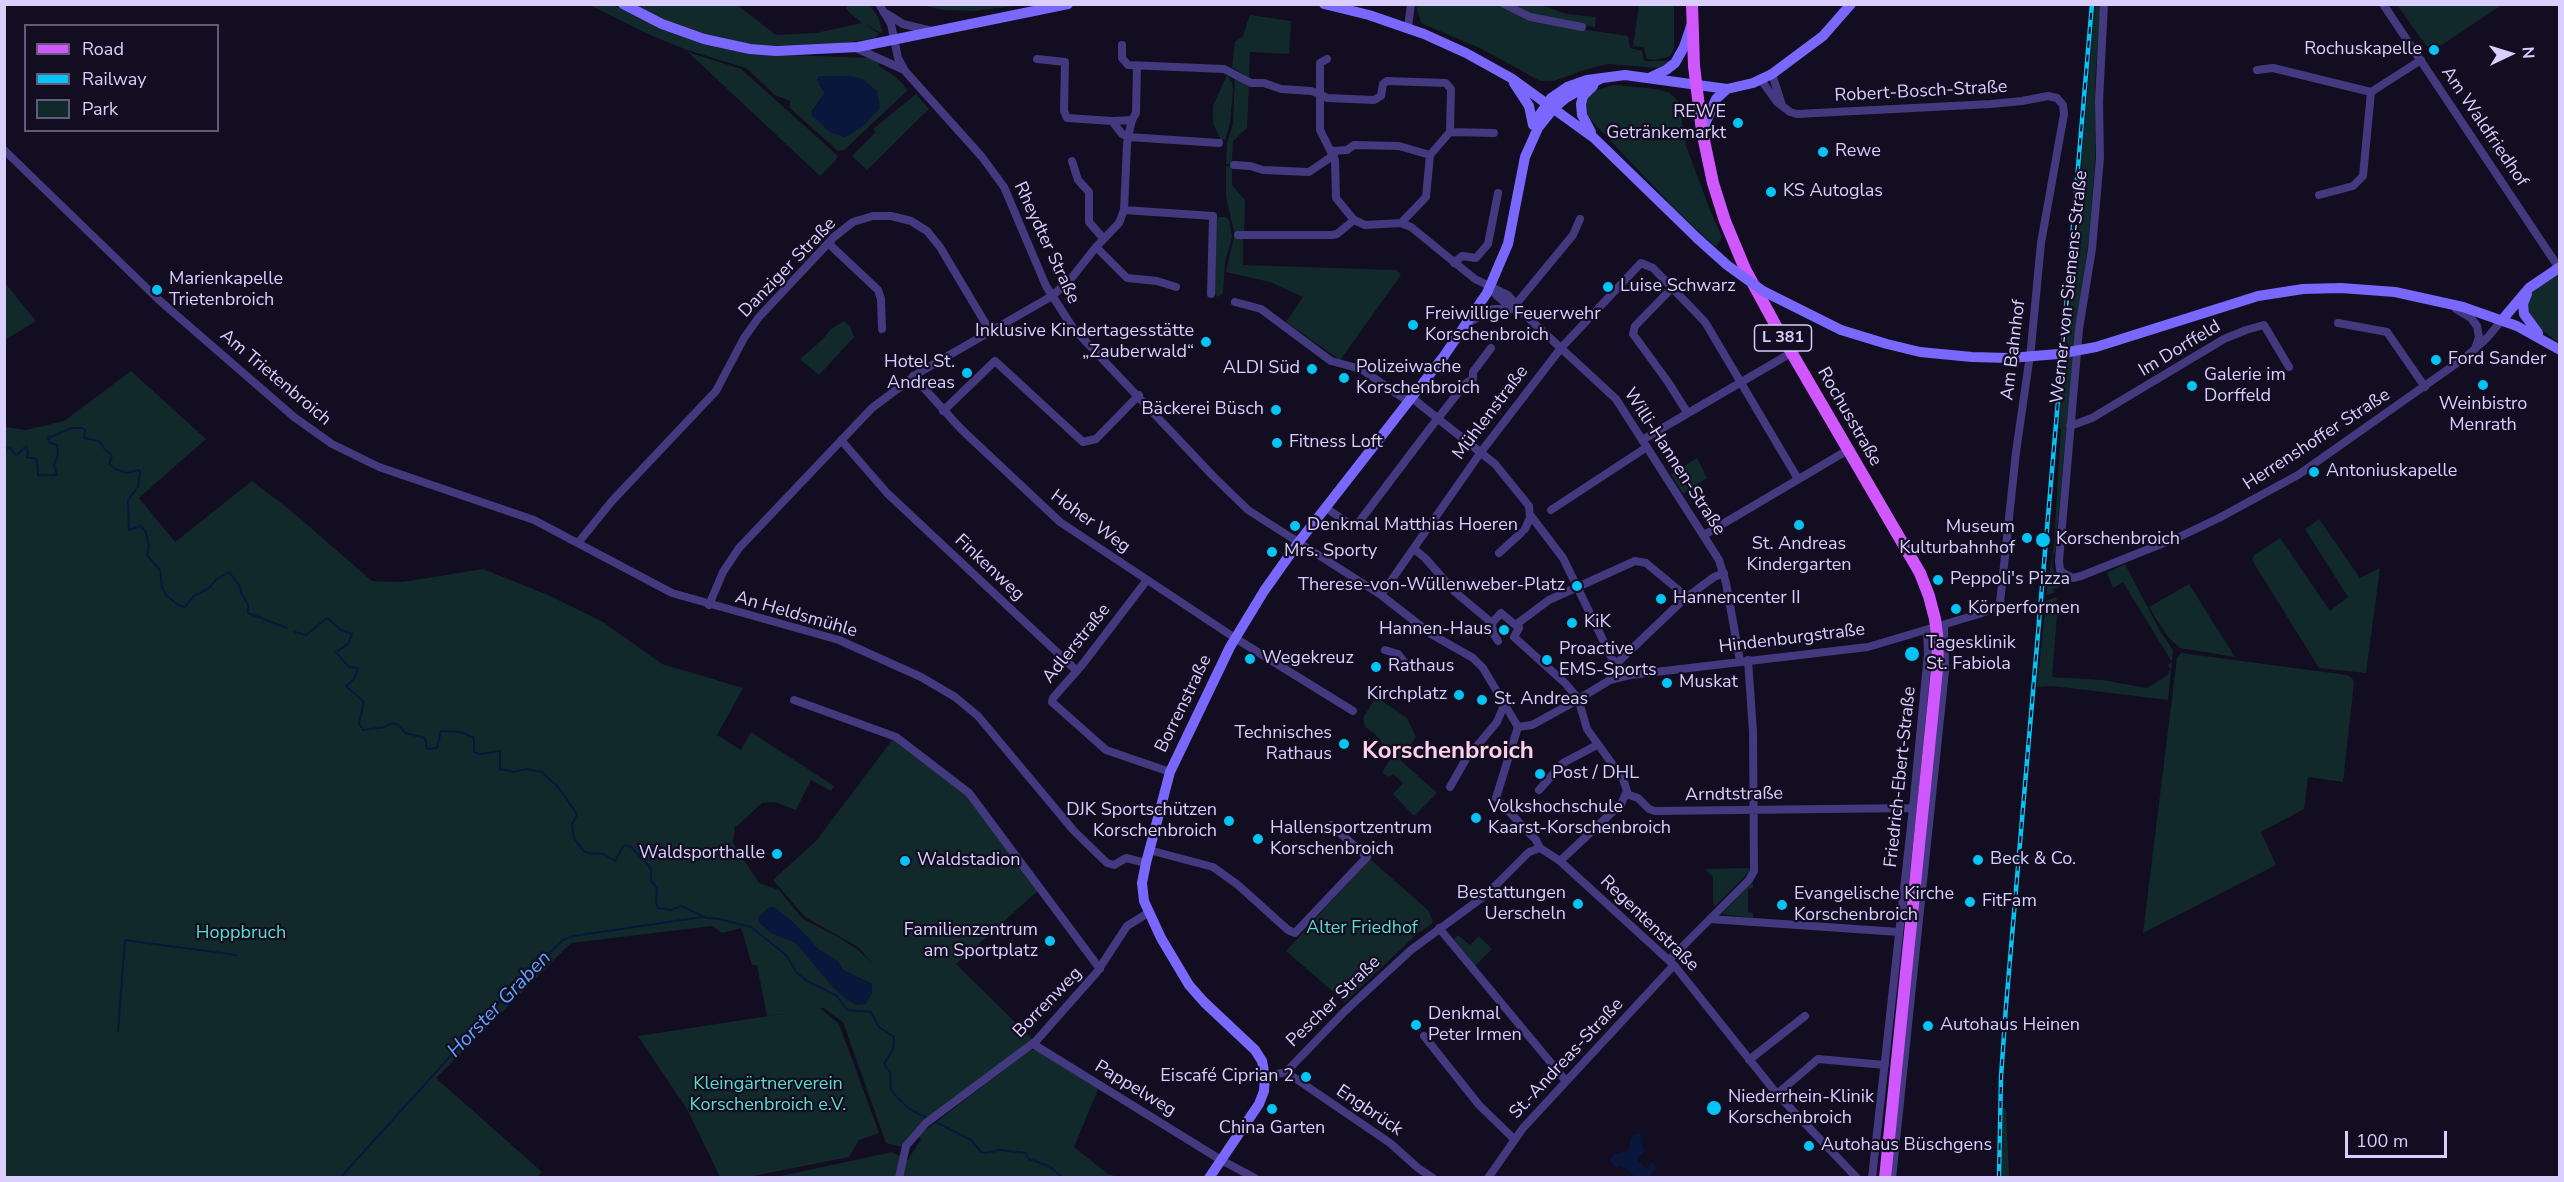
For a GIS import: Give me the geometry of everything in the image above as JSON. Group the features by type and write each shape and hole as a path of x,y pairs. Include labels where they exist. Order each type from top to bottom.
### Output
{"main road":[{"path":"623,4 682,32 738,47 776,51 854,48 1068,4"},
{"path":"1324,4 1408,27 1466,53 1511,78 1594,138 1698,239 1727,265 1763,291 1842,330 1887,344 1920,352 1963,357 2010,358 2058,354 2096,347 2267,294 2341,288 2395,292 2439,300 2502,320 2543,339 2559,350"},
{"name":"L 381","path":"1692,4 1696,86"},
{"path":"1533,125 1571,85 1602,78 1625,75 1727,89 1761,80 1823,36 1851,4"},
{"path":"1651,78 1675,63 1684,47 1692,20"},
{"path":"1511,78 1529,106 1533,125 1527,152"},
{"path":"1594,138 1583,119 1581,104 1586,92 1602,78"},
{"name":"Rochusstraße","path":"1696,86 1713,183 1725,221 1745,269 1791,353 1920,573 1929,596 1936,628"},
{"path":"1702,130 1716,99 1727,89"},
{"path":"1527,152 1550,105"},
{"name":"Borrenstraße","path":"1148,913 1142,883 1170,772 1235,638 1298,543 1469,323 1491,287 1508,244 1527,152"},
{"path":"2502,320 2529,288 2559,268"},
{"path":"2529,288 2523,304 2524,314 2543,339"},
{"name":"L 381","path":"1885,1178 1937,669 1936,628"},
{"path":"1148,913 1189,985 1255,1050 1262,1061 1265,1077 1264,1091 1259,1104 1209,1178"}],"street":[{"name":"Rheydter Straße","path":"879,4 886,13 898,58 904,71 975,148 1001,183 1052,296 1073,328 1245,508 1381,595 1434,635 1475,660 1486,672 1505,702 1518,728"},
{"path":"1408,27 1412,4"},
{"path":"1504,4 1530,17 1582,27"},
{"name":"Werner-von-Siemens-Straße","path":"2062,572 2059,561 2070,426 2081,314 2092,249 2100,158 2099,101 2104,4"},
{"name":"Am Waldfriedhof","path":"2383,4 2559,268"},
{"path":"886,13 903,24 938,32"},
{"path":"1122,45 1122,58 1128,65 1223,69 1232,71 1251,83 1264,83 1281,89 1311,91 1320,94 1328,98 1374,100 1380,98 1383,84 1387,81 1444,82 1450,85 1450,132 1430,155 1427,195 1401,224 1365,225 1353,220 1336,198 1333,153 1320,130 1320,94 1320,63 1327,59"},
{"path":"854,48 904,71"},
{"path":"1037,59 1065,62 1064,111 1066,118 1132,120"},
{"path":"2257,70 2273,68 2372,92 2421,60"},
{"path":"709,605 723,572 739,548 879,402 913,376 1052,296 1070,280 1103,238 1119,223 1124,210 1128,137 1136,113 1137,66"},
{"path":"1772,74 1782,105"},
{"path":"1761,80 1782,105"},
{"path":"2319,195 2356,185 2363,176 2372,92"},
{"name":"Robert-Bosch-Straße","path":"1782,105 1790,112 1799,114 1991,104 2046,96 2055,97 2062,104"},
{"name":"Am Bahnhof","path":"2001,601 2016,452 2031,348 2040,258 2064,114 2062,104"},
{"path":"1112,121 1122,134 1128,137 1219,143"},
{"path":"1450,132 1494,133"},
{"path":"1234,165 1263,170 1309,172 1333,153 1347,150 1354,145 1399,146 1430,155"},
{"name":"Am Trietenbroich","path":"4,150 159,300 311,430 375,465 520,515 578,543 660,588 709,605"},
{"path":"1072,161 1078,180 1089,192 1089,223 1103,238"},
{"path":"1454,263 1462,256 1476,258 1488,244 1498,193"},
{"path":"1124,210 1214,216 1210,294"},
{"name":"Danziger Straße","path":"578,543 612,501 716,391 752,325 844,228 865,218 891,216 916,224 935,240 990,331"},
{"path":"1469,323 1493,309 1514,306 1573,236 1581,219"},
{"path":"1238,235 1332,235 1337,234 1353,220"},
{"name":"Willi-Hannen-Straße","path":"1401,224 1414,229 1475,279 1491,287 1497,296 1524,314 1613,395 1704,535 1724,573 1744,660 1753,732 1754,810"},
{"path":"828,243 879,291 882,328"},
{"path":"1096,247 1127,278 1158,281 1176,287"},
{"name":"Mühlenstraße","path":"1381,595 1481,452 1561,348 1641,263 1650,265 1673,287"},
{"path":"1687,412 1633,334 1635,326 1673,287 1705,321 1798,479"},
{"path":"2439,300 2459,310 2474,322 2479,337 2475,349"},
{"path":"1235,302 1261,309 1331,361 1361,369 1438,418 1495,464 1528,503 1533,519 1561,555 1621,677"},
{"name":"Herrenshoffer Straße","path":"2062,572 2070,577 2081,576 2213,521 2303,471 2425,387 2475,349 2502,320"},
{"path":"2338,322 2379,329 2389,333 2425,387"},
{"name":"Im Dorffeld","path":"2070,426 2092,418 2209,348 2246,330 2264,325 2289,367"},
{"path":"1326,508 1348,524 1358,524 1438,418 1465,384 1473,379 1473,372 1491,348"},
{"path":"1499,553 1533,519 1548,512 1687,412 1791,353"},
{"path":"943,411 995,361 1083,442 1096,439 1139,395"},
{"name":"Hoher Weg","path":"913,376 943,411 1053,517 1235,638 1353,711"},
{"name":"Finkenweg","path":"841,440 881,486 1077,671"},
{"path":"1704,535 1848,450"},
{"path":"1414,549 1457,594 1492,623 1493,633 1498,641"},
{"path":"1560,861 1619,806 1626,794 1626,785 1585,725 1578,700 1565,683 1514,638 1519,628 1518,623 1531,612 1566,592 1626,563 1640,561 1646,564 1687,597"},
{"path":"1615,665 1687,597 1714,577 1724,573"},
{"name":"Adlerstraße","path":"1147,580 1077,671 1053,698 1053,703 1104,749 1170,772"},
{"name":"Hindenburgstraße","path":"1518,728 1531,726 1607,682 1621,677 1744,660 1865,648 1996,608 2001,601"},
{"name":"An Heldsmühle","path":"709,605 839,640 941,688 978,716 1074,831 1107,863 1112,866 1125,858 1146,862"},
{"path":"1492,623 1501,614 1519,628"},
{"name":"Friedrich-Ebert-Straße","path":"1872,1178 1928,654 1936,628"},
{"name":"Friedrich-Ebert-Straße","path":"1892,1178 1945,671 1936,628"},
{"path":"1385,650 1398,654 1406,664"},
{"path":"794,700 896,737 969,793 1100,969"},
{"path":"1450,787 1466,759 1497,722 1505,702"},
{"name":"Regentenstraße","path":"1518,728 1496,798 1533,836 1540,848 1560,861 1671,962 1777,1094 1857,1178"},
{"path":"1539,790 1563,763 1597,745"},
{"name":"Arndtstraße","path":"1626,794 1638,798 1655,811 1913,808"},
{"name":"St.-Andreas-Straße","path":"1488,1178 1514,1138 1753,874 1754,810"},
{"path":"1149,850 1213,867 1294,933 1366,857 1331,825"},
{"name":"Pescher Straße","path":"1265,1077 1286,1072 1362,994 1411,950 1490,891 1529,852 1540,848"},
{"name":"Borrenweg","path":"899,1178 906,1146 929,1121 1033,1044 1100,969 1127,926 1148,913"},
{"path":"1710,919 1899,932"},
{"path":"1439,928 1566,1081"},
{"path":"1749,1060 1805,1016"},
{"path":"1424,1036 1479,1105 1514,1138"},
{"name":"Pappelweg","path":"1033,1044 1221,1160 1256,1178"},
{"path":"1777,1094 1820,1059 1885,1065"},
{"name":"Engbrück","path":"1286,1072 1390,1143 1433,1178"}],"green space":[{"path":"590,5 614,5 641,19 756,54 870,58 880,61 879,66 897,78 908,90 844,150 838,151 790,108 790,101 775,95 746,68 687,50 650,35","holes":["819,76 851,76 845,137 830,132 811,112 825,93 819,84"]},
{"path":"635,5 737,5 776,35 816,33 862,23 849,12 847,5 870,5 878,17 882,30 881,33 865,24 879,34 875,38 844,43 758,46 711,36 669,22"},
{"path":"921,5 1022,5 974,11 943,10"},
{"path":"1416,5 1498,5 1532,22 1628,36 1630,48 1642,51 1644,61 1671,61 1658,68 1607,64 1554,81 1540,81 1482,49 1421,23"},
{"path":"1508,5 1541,5 1567,14 1596,17 1595,27 1538,18"},
{"path":"1639,5 1674,5 1674,47 1671,56 1656,60 1647,59 1644,47 1633,46"},
{"path":"2095,5 2101,5 2095,81 2095,162 2089,236 2074,344 2053,555 2052,567 2059,580 2059,587 2053,589 2054,593 2046,595 2054,544 2061,428 2059,428"},
{"path":"2397,5 2502,5 2431,52"},
{"path":"1250,15 1291,21 1289,54 1250,52 1249,78 1232,67 1235,42 1243,36"},
{"path":"688,52 741,69 838,156 835,161 820,176"},
{"path":"1227,75 1232,82 1233,90 1230,123 1225,140 1220,139 1213,123 1213,106"},
{"path":"1235,76 1249,85 1247,128 1233,141 1232,163 1226,164 1227,143 1233,124"},
{"path":"1614,85 1656,89 1670,93 1678,101 1686,146 1722,237 1716,247 1680,214 1588,117 1585,108 1586,100 1593,91"},
{"path":"916,94 929,109 867,170 852,156 876,132 873,129"},
{"path":"1226,166 1232,167 1232,185 1245,200 1244,235 1235,235 1226,197"},
{"path":"1225,217 1229,220 1232,237 1225,262 1223,293 1218,297 1213,292 1216,219"},
{"path":"1234,237 1243,237 1243,265 1396,270 1401,275 1340,360 1286,322 1303,297 1270,282 1226,272"},
{"path":"2559,270 2559,343 2538,327 2526,308 2528,297"},
{"path":"5,283 36,321 4,340"},
{"path":"844,321 850,326 854,337 819,375 800,359 831,329"},
{"path":"131,371 206,439 139,498 175,542 252,481 290,510 372,581 403,582 483,569 548,595 603,622 662,664 743,688 717,735 741,750 751,732 834,786 831,791 811,780 796,810 775,802 762,803 736,827 735,825 733,843 759,883 779,890 803,919 838,937 858,950 872,963 858,947 805,917 773,880 816,841 893,739 971,797 1039,890 956,964 1033,1040 937,1110 901,1147 886,1143 843,1022 824,1008 820,1008 839,1024 879,1133 859,1140 849,1157 748,1177 720,1177 687,1109 638,1036 795,1012 767,1016 757,965 752,965 741,928 722,933 712,926 571,943 436,1078 542,1172 537,1177 5,1178 5,427 26,430 64,421","holes":["774,907 796,925 819,950 838,961 843,970 872,984 872,993 847,1000 831,985 796,943 760,923 758,918 768,908"]},
{"path":"1697,458 1707,478 1683,494 1671,474"},
{"path":"2319,519 2360,578 2380,568 2366,673 2319,668 2252,560 2254,555 2280,538 2330,611 2348,597 2305,529"},
{"path":"2125,564 2160,631 2173,650 2172,662 2123,582 2113,588 2107,573"},
{"path":"2189,584 2235,657 2180,648 2169,638 2155,617 2149,607"},
{"path":"2056,597 2057,600 2053,602 2056,610 2061,609 2064,615 2057,615 2052,677 2102,680 2147,688 2168,675 2170,669 2168,665 2172,662 2168,700 2053,686 2037,687 2046,601"},
{"path":"2181,653 2347,675 2352,678 2354,683 2343,782 2308,777 2304,809 2261,832 2276,865 2143,933 2177,658"},
{"path":"1376,697 1407,718 1416,737 1400,760 1437,793 1414,816 1393,794 1403,783 1393,774 1388,777 1382,772 1393,756 1375,734 1365,727 1363,718"},
{"name":"Alter Friedhof","path":"1370,859 1429,911 1433,923 1417,934 1345,1002 1286,951"},
{"path":"1750,868 1747,874 1715,906 1713,904 1713,877 1705,869"},
{"path":"1750,884 1753,884 1753,888 1748,889 1748,912 1753,913 1753,918 1722,914"},
{"path":"1458,935 1470,945 1479,936 1492,949 1475,966 1454,939"},
{"path":"1030,1050 1037,1050 1099,1087 1074,1147 1108,1174 1118,1177 902,1178 905,1160 908,1160 921,1139 918,1136"},
{"path":"2003,1109 2006,1109 2009,1177 2002,1177"},
{"path":"892,1152 900,1156 897,1177 772,1178"}],"water":[{"path":"819,76 851,76 863,79 877,91 880,108 864,125 845,137 830,132 811,115 825,93 817,79"},
{"path":"774,907 796,925 819,950 838,961 843,970 872,984 872,993 866,1004 856,1005 847,1000 831,985 796,943 770,933 760,923 758,918 768,908"},
{"path":"1639,1133 1642,1136 1641,1143 1645,1151 1637,1159 1646,1169 1652,1163 1657,1167 1651,1174 1652,1177 1635,1177 1620,1165 1617,1168 1609,1160 1614,1154 1628,1151 1632,1135"}],"waterway":[{"path":"4,458 7,448 10,448 16,456 26,446 27,458 35,458 37,462 38,475 57,475 54,465 58,454 57,445 50,443 48,438 72,428 82,428 85,430 84,438 99,441 110,453 112,456 109,464 115,469 127,473 138,470 140,472 138,487 128,500 129,530 141,526 146,532 149,546 147,555 160,570 162,587 166,595 178,605 185,607 194,596 209,588 217,579 229,572 240,586 241,593 248,604 248,613 287,628"},
{"path":"295,632 306,635 327,618 341,630 352,634 348,644 336,652 349,667 358,668 354,679 346,686 364,702 359,724 363,730 385,727 392,723 399,725 405,733 425,738 427,749 437,748 441,731 461,732 474,738 474,752 480,754 500,751 500,769 514,772 526,769 542,772 558,787 575,811 577,815 572,824 573,834 584,851 604,854 615,861 624,845 631,847 649,866 651,881 657,888 658,908 671,910 681,906 707,918 751,927 786,955 797,973 807,981 837,996 847,1010 871,1012 879,1027 894,1037 893,1049 884,1064 890,1072 891,1089 908,1108 927,1118"},
{"name":"Horster Graben","path":"340,1178 505,996 563,940 573,936 703,917"},
{"path":"118,1031 125,940 236,955"},
{"path":"934,1121 971,1140 981,1152 1000,1150 1026,1153 1029,1159 1049,1166 1063,1178"}],"railway":[{"path":"1999,1178 2001,1077 2006,1006 2092,4"}],"place":[{"name":"Rochuskapelle","path":"2434,50"},
{"name":"REWE Getränkemarkt","path":"1738,123"},
{"name":"Rewe","path":"1823,152"},
{"name":"KS Autoglas","path":"1771,192"},
{"name":"Luise Schwarz","path":"1608,287"},
{"name":"Marienkapelle Trietenbroich","path":"157,290"},
{"name":"Freiwillige Feuerwehr Korschenbroich","path":"1413,325"},
{"name":"Inklusive Kindertagesstätte „Zauberwald“","path":"1206,342"},
{"name":"Ford Sander","path":"2436,360"},
{"name":"ALDI Süd","path":"1312,369"},
{"name":"Hotel St. Andreas","path":"967,373"},
{"name":"Polizeiwache Korschenbroich","path":"1344,378"},
{"name":"Weinbistro Menrath","path":"2483,385"},
{"name":"Galerie im Dorffeld","path":"2192,386"},
{"name":"Bäckerei Büsch","path":"1276,410"},
{"name":"Fitness Loft","path":"1277,443"},
{"name":"Antoniuskapelle","path":"2314,472"},
{"name":"St. Andreas Kindergarten","path":"1799,525"},
{"name":"Denkmal Matthias Hoeren","path":"1295,526"},
{"name":"Museum Kulturbahnhof","path":"2027,538"},
{"name":"Korschenbroich","path":"2043,540"},
{"name":"Mrs. Sporty","path":"1272,552"},
{"name":"Peppoli's Pizza","path":"1938,580"},
{"name":"Therese-von-Wüllenweber-Platz","path":"1577,586"},
{"name":"Hannencenter II","path":"1661,599"},
{"name":"Körperformen","path":"1956,609"},
{"name":"KiK","path":"1572,623"},
{"name":"Hannen-Haus","path":"1504,630"},
{"name":"Tagesklinik St. Fabiola","path":"1912,654"},
{"name":"Wegekreuz","path":"1250,659"},
{"name":"Proactive EMS-Sports","path":"1547,660"},
{"name":"Rathaus","path":"1376,667"},
{"name":"Muskat","path":"1667,683"},
{"name":"Kirchplatz","path":"1459,695"},
{"name":"St. Andreas","path":"1482,700"},
{"name":"Technisches Rathaus","path":"1344,744"},
{"name":"Post / DHL","path":"1540,774"},
{"name":"Volkshochschule Kaarst-Korschenbroich","path":"1476,818"},
{"name":"DJK Sportschützen Korschenbroich","path":"1229,821"},
{"name":"Hallensportzentrum Korschenbroich","path":"1258,839"},
{"name":"Waldsporthalle","path":"777,854"},
{"name":"Beck & Co.","path":"1978,860"},
{"name":"Waldstadion","path":"905,861"},
{"name":"FitFam","path":"1970,902"},
{"name":"Bestattungen Uerscheln","path":"1578,904"},
{"name":"Evangelische Kirche Korschenbroich","path":"1782,905"},
{"name":"Familienzentrum am Sportplatz","path":"1050,941"},
{"name":"Denkmal Peter Irmen","path":"1416,1025"},
{"name":"Autohaus Heinen","path":"1928,1026"},
{"name":"Eiscafé Ciprian 2","path":"1306,1077"},
{"name":"Niederrhein-Klinik Korschenbroich","path":"1714,1108"},
{"name":"China Garten","path":"1272,1109"},
{"name":"Autohaus Büschgens","path":"1809,1146"}],"district":[{"name":"Korschenbroich","path":"1448,752"}],"park label":[{"name":"Hoppbruch","path":"241,934"},
{"name":"Kleingärtnerverein Korschenbroich e.V.","path":"768,1095"}]}
